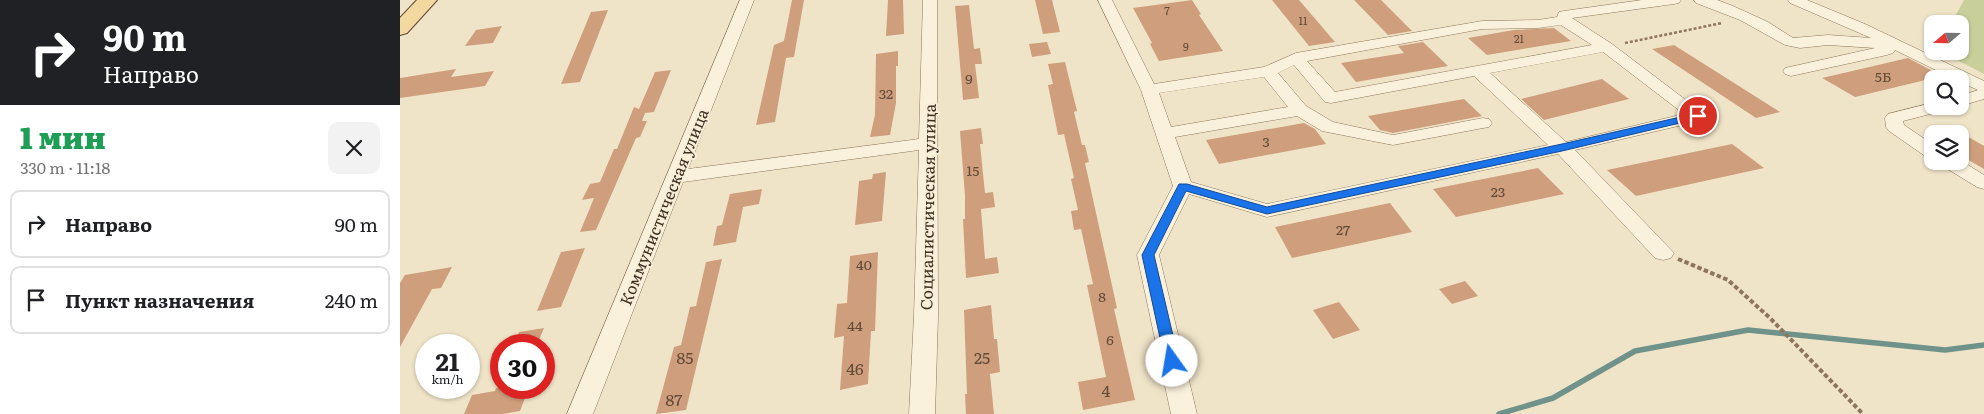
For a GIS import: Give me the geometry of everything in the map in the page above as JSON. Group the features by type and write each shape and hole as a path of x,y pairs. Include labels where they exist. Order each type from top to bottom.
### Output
{"main road":[{"path":"404,21 428,0"}],"street":[{"name":"Коммунистическая улица","path":"580,414 748,0"},
{"name":"Социалистическая улица","path":"922,414 926,316 930,0"},
{"path":"1105,0 1149,90 1183,186 1148,255 1184,414"},
{"path":"1564,20 1564,15 1674,0"},
{"path":"1701,0 1717,4 1740,14 1788,41 1800,43 1825,40 1901,46"},
{"path":"1795,0 1860,26 1984,88"},
{"path":"1149,90 1268,71 1296,58 1482,25 1538,24 1564,20 1606,47 1698,116 1562,148 1267,211 1183,186"},
{"path":"1791,72 1901,46"},
{"path":"1296,58 1331,98 1606,47"},
{"path":"1268,71 1300,110 1328,127 1361,132 1393,140 1483,123"},
{"path":"1478,71 1562,148 1663,253"},
{"path":"1969,98 1984,94"},
{"path":"1164,133 1300,110"},
{"path":"1924,110 1894,118 1895,128 1924,147"},
{"path":"676,177 929,143"},
{"path":"1963,170 1984,183"}],"path":[{"path":"1606,47 1723,23"},
{"path":"1663,253 1728,280 1770,318 1863,414"}],"green space":[{"path":"1964,0 1984,0 1984,74 1957,60 1969,60 1969,15 1956,15"}],"building":[{"path":"792,0 804,0 794,57 786,58 775,122 756,125 774,45 784,41"},
{"path":"888,0 903,0 904,34 886,36"},
{"path":"1035,0 1052,0 1060,32 1043,34"},
{"path":"1192,0 1201,14 1199,15 1223,51 1159,61 1150,44 1152,43 1133,8"},
{"path":"1272,0 1299,0 1335,42 1309,46"},
{"path":"1354,0 1381,0 1412,31 1388,35"},
{"path":"969,5 974,49 980,48 982,64 975,64 979,98 963,100 955,6"},
{"path":"608,10 580,82 561,84 591,12"},
{"path":"502,26 493,43 465,46 476,30"},
{"path":"1554,28 1571,41 1487,55 1468,38 1514,30"},
{"path":"1047,42 1051,54 1032,57 1029,44"},
{"path":"1423,42 1448,66 1356,82 1341,63 1404,53 1398,46"},
{"path":"1674,45 1780,112 1756,118 1652,49"},
{"path":"898,51 896,103 890,135 870,137 875,115 876,54"},
{"path":"1908,58 1931,70 1924,70 1924,80 1855,97 1822,78"},
{"path":"1065,62 1077,111 1074,112 1082,145 1085,145 1089,162 1085,163 1117,308 1114,309 1135,400 1083,410 1078,382 1106,377 1087,285 1093,284 1081,229 1074,230 1071,211 1078,210 1071,179 1074,178 1064,134 1058,135 1048,85 1053,84 1048,64"},
{"path":"456,69 451,77 494,71 485,86 400,98 400,78"},
{"path":"671,70 654,112 645,113 642,121 647,121 640,137 636,138 596,230 580,232 594,198 582,200 590,184 600,182 614,149 617,149 634,107 639,109 655,72"},
{"path":"1602,79 1629,99 1544,120 1521,99"},
{"path":"1464,99 1482,116 1393,133 1380,130 1368,116"},
{"path":"1304,123 1315,129 1326,144 1219,164 1206,140"},
{"path":"981,128 983,144 980,144 985,193 993,192 995,207 981,209 985,259 997,257 999,273 966,278 963,219 965,219 965,196 960,131"},
{"path":"1969,137 1984,146 1984,169 1969,160"},
{"path":"1732,144 1764,168 1636,196 1607,170"},
{"path":"1538,168 1564,194 1456,217 1433,189"},
{"path":"886,172 882,221 855,225 859,181 872,179 873,174"},
{"path":"762,189 759,204 743,207 736,242 713,246 717,226 722,225 730,194"},
{"path":"1390,203 1412,232 1292,258 1275,227"},
{"path":"585,248 561,307 537,311 561,252"},
{"path":"878,252 875,331 871,331 868,384 840,390 844,336 834,338 837,304 847,303 850,256"},
{"path":"722,259 686,410 656,414 674,347 681,345 690,307 696,306 706,262"},
{"path":"452,267 441,288 432,289 400,347 400,283 405,275"},
{"path":"1465,281 1478,296 1452,304 1439,289"},
{"path":"1339,302 1360,330 1333,339 1313,310"},
{"path":"991,305 994,339 997,339 1000,372 990,374 994,414 966,414 964,310"},
{"path":"544,328 542,334 518,334 519,332"},
{"path":"490,392 490,399 525,399 520,411 502,414 464,414 470,399 480,399 480,394"}],"waterway":[{"path":"1499,414 1553,398 1635,351 1748,330 1945,350 1984,345"}],"route":[{"path":"1172,361 1148,255 1183,186 1267,211 1562,148 1698,116"}]}
